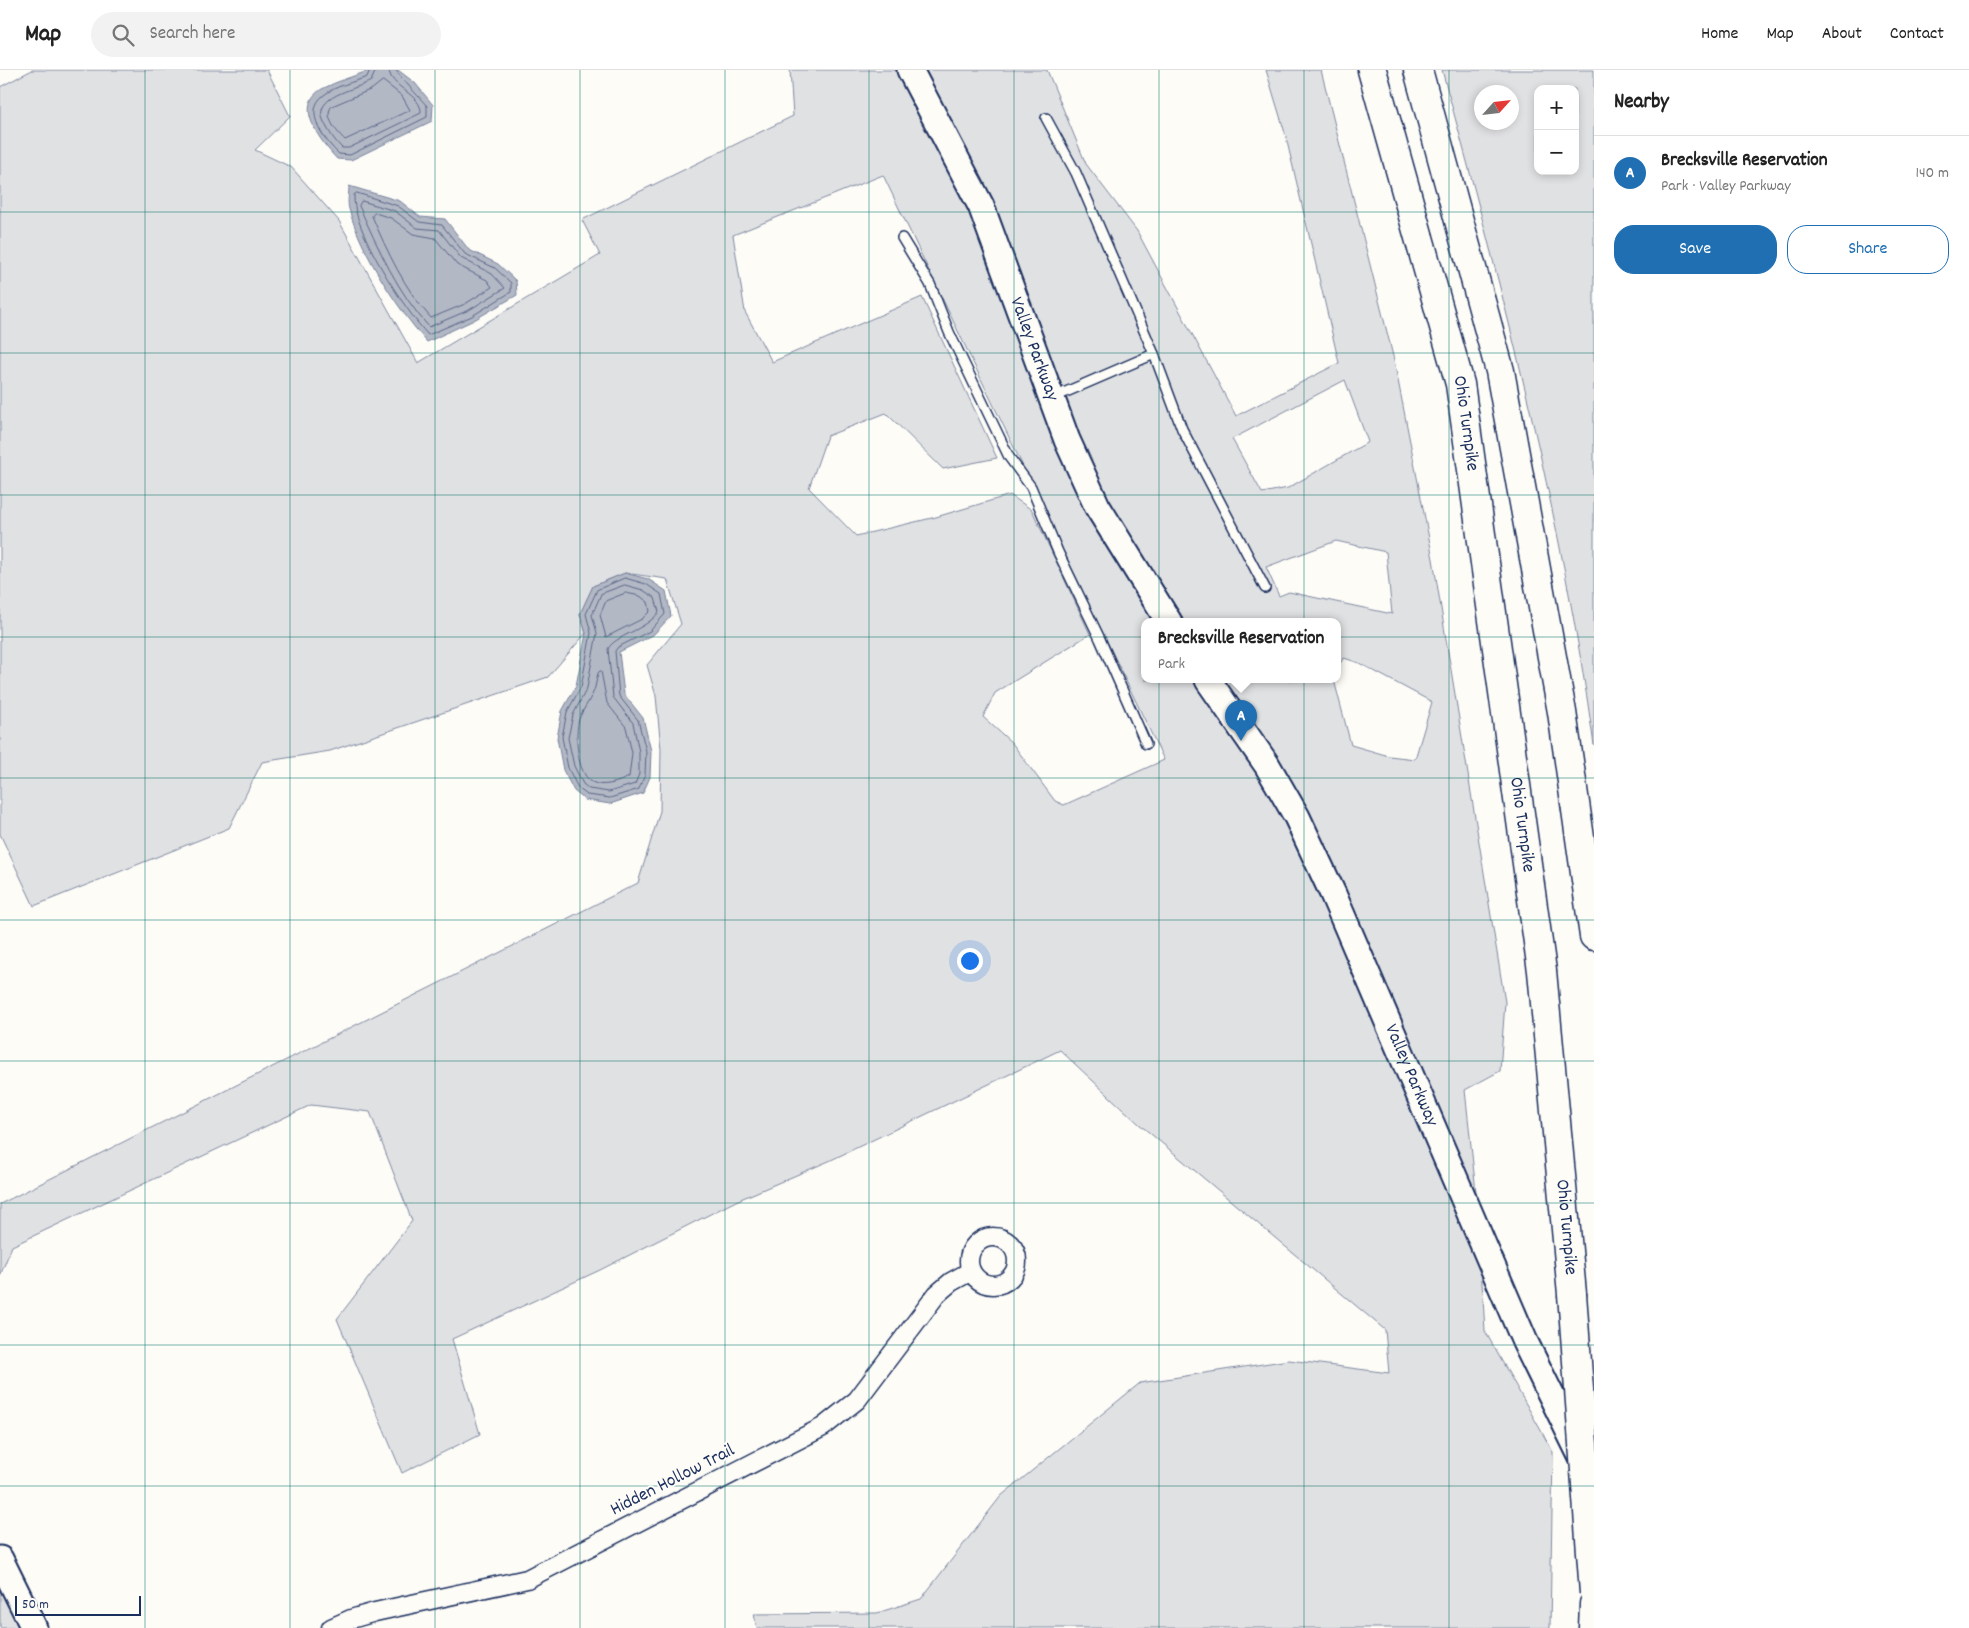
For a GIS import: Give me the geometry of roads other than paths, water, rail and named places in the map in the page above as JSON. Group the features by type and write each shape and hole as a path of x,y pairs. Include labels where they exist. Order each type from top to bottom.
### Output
{"highway":[{"name":"Ohio Turnpike","path":"1372,70 1460,384 1542,971 1572,1294 1594,1593"},
{"path":"1418,70 1500,372 1562,712 1594,936"},
{"path":"1594,1604 1594,1628"}],"street":[{"name":"Valley Parkway","path":"910,70 982,206 1067,440 1097,506 1167,618"},
{"name":"Valley Parkway","path":"1210,683 1267,765 1297,817 1337,903 1524,1342 1594,1483"},
{"name":"Hidden Hollow Trail","path":"331,1628 350,1619 375,1612 527,1579 823,1428 857,1400 937,1294 951,1282 971,1271"},
{"path":"0,1559 34,1628"}],"lane":[{"path":"1046,118 1076,173 1154,354 1182,428 1265,588"},
{"path":"902,238 930,284 952,340 1010,457 1036,498 1058,552 1100,639 1146,744"},
{"path":"1052,398 1154,354"}],"water":[{"path":"370,70 398,70 415,83 433,105 432,121 351,160 337,159 324,144 313,124 310,105 313,96 322,89"},
{"path":"349,186 400,201 420,217 445,219 469,250 498,264 516,281 517,295 474,320 427,342 392,297 362,244 349,209"},
{"path":"625,573 648,579 666,591 671,616 653,635 619,652 624,694 643,718 651,751 650,777 643,793 610,804 585,800 574,791 563,770 557,738 562,711 576,686 586,633 580,614 593,586"}],"place":[{"name":"Brecksville Reservation","path":"1241,741"}]}
